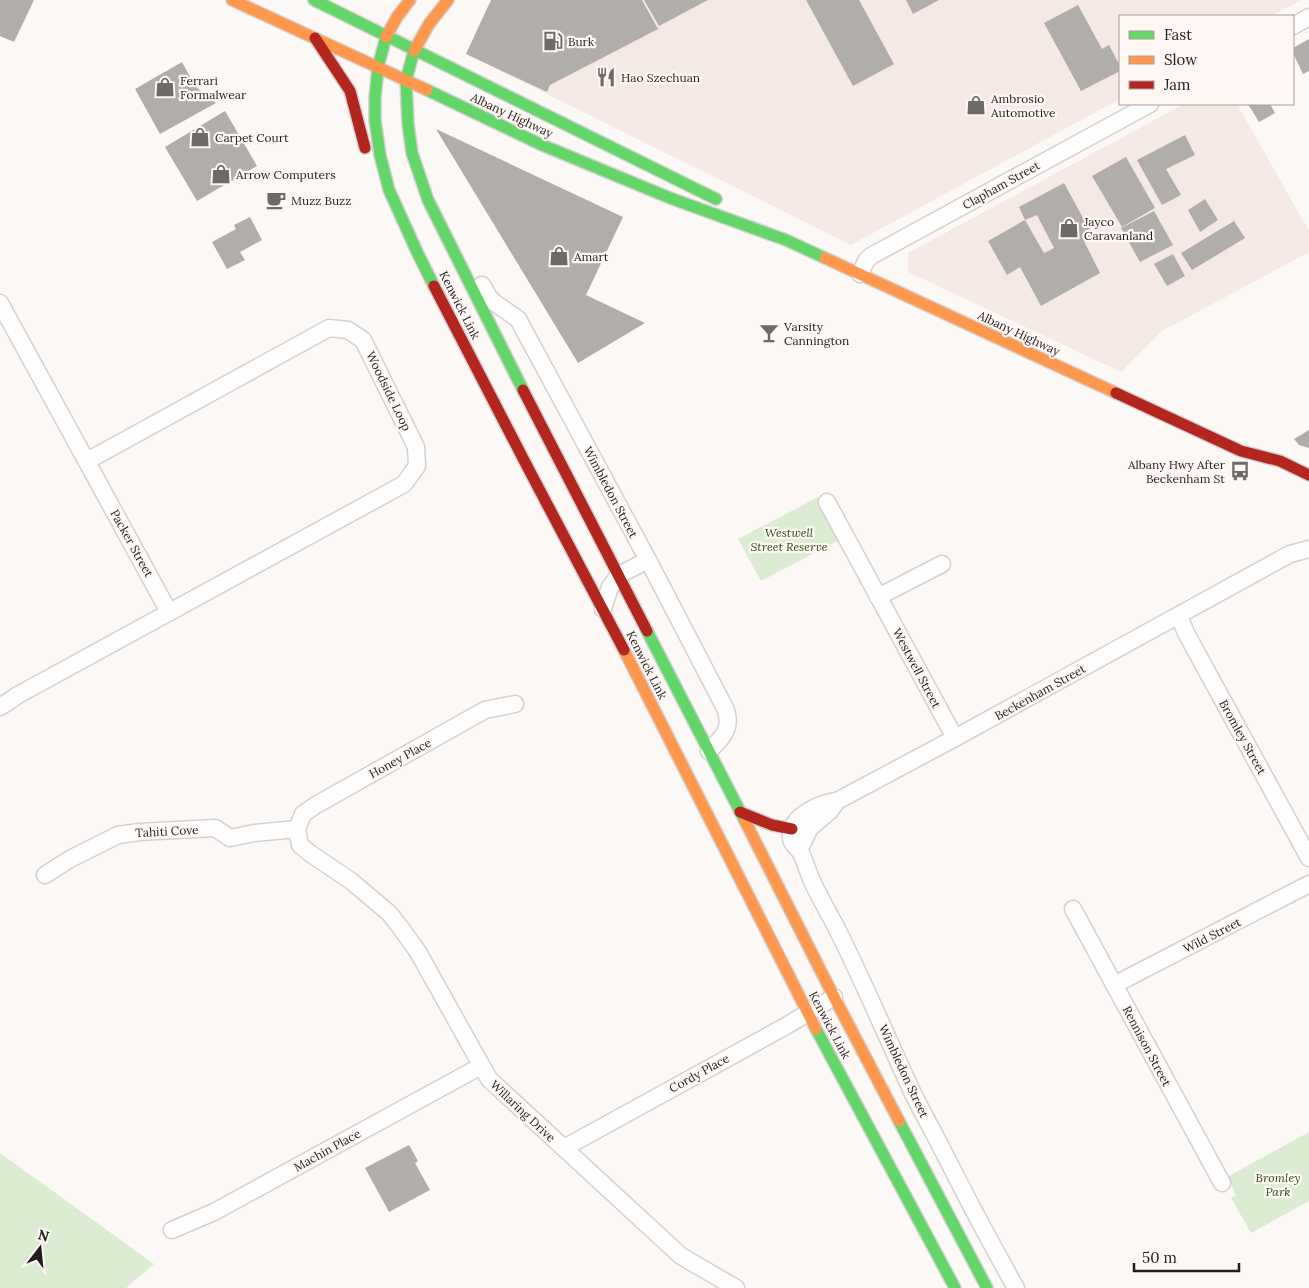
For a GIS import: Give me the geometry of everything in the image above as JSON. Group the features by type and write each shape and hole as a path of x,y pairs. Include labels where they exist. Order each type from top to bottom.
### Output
{"main road":[{"name":"Albany Highway","path":"232,0 542,145 643,187 786,240 1241,451 1280,461 1309,475"},
{"name":"Albany Highway","path":"314,0 729,205"},
{"name":"Kenwick Link","path":"410,0 397,17 386,37 378,67 376,120 380,155 389,190 418,254 603,609 808,1013 956,1288"},
{"name":"Kenwick Link","path":"448,0 441,7 414,50 406,80 408,124 412,152 428,200 834,997 987,1288"},
{"path":"314,37 350,91 366,149 389,190"},
{"name":"Albany Highway","path":"746,214 786,240"},
{"name":"Albany Highway","path":"1241,451 1266,470"},
{"path":"740,812 769,825 783,829 792,829"}],"street":[{"path":"1294,25 1309,17"},
{"name":"Clapham Street","path":"860,274 866,261 871,256 1148,105"},
{"name":"Wimbledon Street","path":"452,249 469,263 489,297 518,319 648,560 727,714 727,728 709,751"},
{"name":"Packer Street","path":"0,304 170,612"},
{"name":"Woodside Loop","path":"87,461 329,328 348,330 363,340 416,447 417,466 404,484 170,612"},
{"name":"Westwell Street","path":"826,502 955,738"},
{"name":"Beckenham Street","path":"1290,554 1301,542 1309,538"},
{"name":"Beckenham Street","path":"792,829 805,813 829,802 837,801 955,738 1290,554 1309,549"},
{"path":"603,609 610,587 619,575 648,560"},
{"path":"878,597 942,564"},
{"path":"0,707 18,694 170,612"},
{"name":"Bromley Street","path":"1180,616 1186,633 1309,858"},
{"name":"Honey Place","path":"297,829 303,814 316,804 485,710 515,704"},
{"path":"799,850 810,828 830,811 837,801"},
{"name":"Tahiti Cove","path":"45,875 70,858 118,835 216,828 230,838 254,833 297,829"},
{"name":"Willaring Drive","path":"297,829 300,845 351,881 388,913 400,928 418,952 488,1079 681,1256 736,1288"},
{"name":"Wimbledon Street","path":"792,829 791,837 794,847 799,850 858,970 911,1088 1016,1288"},
{"name":"Wild Street","path":"1114,985 1309,884"},
{"name":"Rennison Street","path":"1073,909 1222,1183"},
{"name":"Cordy Place","path":"564,1148 834,997"},
{"name":"Machin Place","path":"172,1230 214,1212 481,1066"}],"shaded area":[{"path":"491,0 1301,0 1274,15 1119,15 1119,100 851,245 466,54"},
{"path":"1182,105 1238,105 1309,231 1309,252 1162,331 1121,372 908,272 908,253"}],"green space":[{"name":"Westwell Street Reserve","path":"818,497 841,539 761,581 738,539"},
{"name":"Bromley Park","path":"1309,1132 1309,1201 1251,1233 1231,1198 1236,1195 1227,1177"},
{"path":"0,1153 154,1264 126,1288 0,1288"}],"building":[{"path":"0,0 34,0 14,42 0,36"},
{"name":"Burk","path":"491,0 642,0 658,29 550,85 547,92 466,54"},
{"path":"644,0 708,0 659,26"},
{"path":"806,0 859,0 894,64 853,86"},
{"path":"906,0 939,0 913,14"},
{"path":"1078,5 1102,49 1109,45 1119,64 1119,72 1081,91 1044,23"},
{"path":"1309,39 1309,71 1303,74 1294,55 1294,47"},
{"path":"182,62 195,86 216,103 160,134 135,89"},
{"path":"1249,105 1271,105 1275,113 1259,122"},
{"path":"225,111 257,166 197,201 165,147"},
{"name":"Amart","path":"436,129 623,217 586,295 645,323 578,363"},
{"path":"1185,135 1195,155 1166,169 1181,195 1162,205 1137,160"},
{"path":"1126,157 1155,208 1122,227 1092,176"},
{"path":"1064,183 1093,236 1084,241 1100,273 1041,306 1020,267 1007,275 988,241 1025,220 1019,207","holes":["1037,215 1054,248 1044,253 1025,220"]},
{"path":"1205,199 1218,220 1200,232 1188,210"},
{"path":"1154,211 1173,245 1140,262 1121,228"},
{"path":"250,217 262,240 240,252 245,260 227,269 212,242 236,229 234,225"},
{"path":"1234,221 1245,238 1192,270 1181,253"},
{"path":"1173,254 1185,276 1167,286 1154,264"},
{"path":"1309,430 1309,448 1299,445 1294,439"},
{"path":"409,1145 418,1161 415,1163 430,1190 389,1212 365,1168"}],"traffic: fast":[{"path":"314,0 716,199"},
{"path":"386,37 378,67 375,98 375,120 380,155 389,190 434,286"},
{"path":"414,51 406,80 408,124 412,153 428,200 523,390"},
{"path":"427,90 542,145 670,198 786,240 825,258"},
{"path":"647,631 745,821"},
{"path":"816,1029 955,1288"},
{"path":"899,1121 987,1288"}],"traffic: slow":[{"path":"232,0 427,90"},
{"path":"386,37 397,17 410,0"},
{"path":"414,51 429,24 448,0"},
{"path":"825,258 1116,393"},
{"path":"624,650 816,1029"},
{"path":"745,821 899,1121"}],"traffic: jam":[{"path":"315,38 350,91 365,148"},
{"path":"434,286 624,650"},
{"path":"523,390 647,631"},
{"path":"1116,393 1241,451 1280,461 1309,475"},
{"path":"740,812 772,825 792,829"}],"place":[{"name":"Burk","path":"553,41"},
{"name":"Hao Szechuan","path":"606,77"},
{"name":"Ferrari Formalwear","path":"165,87"},
{"name":"Ambrosio Automotive","path":"976,105"},
{"name":"Carpet Court","path":"200,137"},
{"name":"Arrow Computers","path":"221,174"},
{"name":"Muzz Buzz","path":"276,200"},
{"name":"Jayco Caravanland","path":"1069,228"},
{"name":"Amart","path":"559,256"},
{"name":"Varsity Cannington","path":"769,333"},
{"name":"Albany Hwy After Beckenham St","path":"1240,471"}]}
